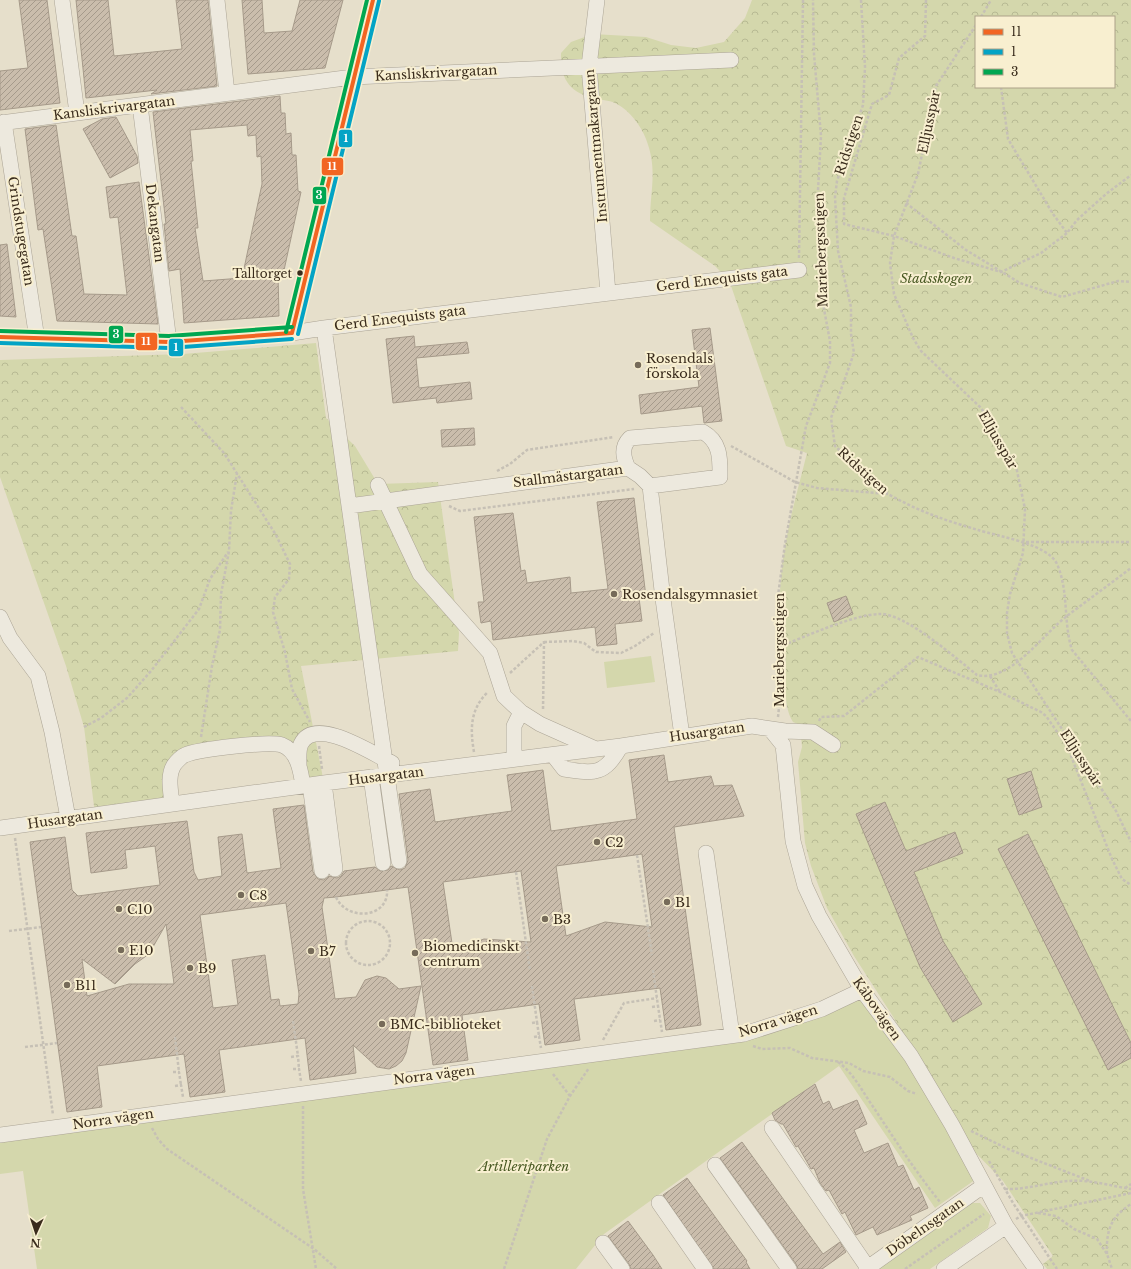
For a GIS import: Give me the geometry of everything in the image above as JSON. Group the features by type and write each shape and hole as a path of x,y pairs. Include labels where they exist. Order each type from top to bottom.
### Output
{"street":[{"path":"62,0 77,113"},
{"path":"217,0 227,93"},
{"path":"292,333 353,77 373,0"},
{"name":"Instrumentmakargatan","path":"597,0 589,66 608,293"},
{"name":"Kansliskrivargatan","path":"2,123 353,77 731,60"},
{"name":"Dekangatan","path":"140,105 169,342"},
{"name":"Grindstugegatan","path":"2,123 37,339"},
{"name":"Gerd Enequists gata","path":"0,337 169,342 292,333 799,270"},
{"path":"324,328 399,861"},
{"path":"628,468 623,450 630,438 704,432 716,442 720,460 720,477 650,486 666,626 682,736"},
{"name":"Stallmästargatan","path":"349,506 628,468 640,476 650,486"},
{"path":"378,484 420,574 490,653 504,696 521,712 540,724 596,749"},
{"path":"0,617 10,638 38,676 52,732 68,818"},
{"path":"514,759 514,726 521,712"},
{"name":"Husargatan","path":"7,827 371,777 621,746 752,726 763,726 771,730 813,732"},
{"name":"Kåbovägen","path":"771,730 783,745 793,841 806,886 818,916 862,990 911,1056 952,1125 983,1186 1006,1226 1036,1269"},
{"path":"813,732 833,745"},
{"path":"299,765 301,744 307,736 317,733 340,737 385,760 415,772"},
{"path":"172,804 170,777 174,765 184,755 250,745 282,745 293,753 312,785 328,870"},
{"path":"553,755 564,769 586,773 594,772 610,763 621,746"},
{"path":"371,777 383,863"},
{"path":"706,853 732,1035"},
{"name":"Norra vägen","path":"0,1135 543,1060 744,1034 822,1008 862,990"},
{"path":"772,1128 867,1269"},
{"path":"715,1165 789,1269"},
{"name":"Döbelnsgatan","path":"867,1269 983,1186"},
{"path":"659,1203 705,1269"},
{"path":"944,1269 1006,1226"},
{"path":"603,1242 622,1269"}],"path":[{"path":"799,270 803,0"},
{"name":"Mariebergsstigen","path":"771,730 779,716 781,688 777,603 795,482 806,426 830,363 830,341 820,288 817,209 821,136 814,54 813,0"},
{"name":"Ridstigen","path":"861,0 865,67 862,105 837,181 835,197 838,251 851,307 851,334 854,353 831,418 835,446 888,494 936,516 979,530 1024,542 1043,552 1056,562 1062,577 1065,617 1072,650 1131,721"},
{"path":"926,0 925,36 899,58 889,95 872,104 844,198 844,224 894,236 954,258 1001,272 1041,253 1067,234 1077,220 1106,194 1131,175"},
{"path":"982,16 991,0"},
{"name":"Elljusspår","path":"975,27 936,86 918,174 894,236 890,263 894,294 913,338 921,351 980,407 993,424 1016,466 1025,509 1024,542 1010,594 1007,613 1008,643 1018,662 1116,811 1131,842"},
{"path":"1001,88 1008,139 1053,214 1067,234"},
{"path":"906,203 966,250 1020,283 1062,297 1118,281 1131,282"},
{"path":"180,407 224,453 276,535 290,564 289,579 275,597 273,612 292,689 317,733 312,785"},
{"path":"491,475 510,464 527,450 620,436"},
{"path":"726,442 795,482 817,488 888,494"},
{"path":"201,752 201,737 212,666 220,630 221,594 229,551 231,511 237,472"},
{"path":"447,505 460,511 650,486"},
{"path":"1024,542 1131,542"},
{"path":"84,727 101,718 127,698 151,671 199,609 210,579 229,551"},
{"path":"779,647 850,621 881,614 898,618 910,625 977,675 990,676 1018,662 1065,617 1131,568"},
{"path":"544,642 573,641 584,643 596,652 621,653 635,646 648,636 666,626"},
{"path":"813,732 821,717 844,716 918,657 1000,692 1056,720"},
{"path":"990,676 1000,692"},
{"path":"1046,716 1067,746 1122,879 1131,885"},
{"path":"7,827 27,929 54,1127"},
{"path":"637,855 652,955"},
{"path":"516,872 530,971"},
{"path":"336,896 348,911 357,914 364,914 378,909 385,900 387,890"},
{"path":"364,914 364,922"},
{"path":"364,922 374,922 381,926 388,934 390,945 387,954 382,960 372,964 363,965 355,961 348,953 346,948 348,934 352,928 364,922"},
{"path":"9,931 41,927"},
{"path":"653,970 664,1044"},
{"path":"532,986 539,1036"},
{"path":"504,1269 547,1139 570,1096 598,1053 624,1003 657,998"},
{"path":"652,1007 658,1006"},
{"path":"654,1021 660,1020"},
{"path":"293,1021 302,1093 304,1125 303,1189 316,1269"},
{"path":"532,1023 537,1022"},
{"path":"174,1037 184,1109"},
{"path":"25,1047 57,1043"},
{"path":"747,1044 762,1049 790,1048 812,1058 849,1062 863,1071 890,1077 908,1091 937,1100"},
{"path":"291,1057 298,1056"},
{"path":"543,1060 570,1096"},
{"path":"836,1061 844,1066 863,1090 925,1183 942,1205"},
{"path":"293,1069 299,1069"},
{"path":"173,1072 179,1072"},
{"path":"175,1086 181,1085"},
{"path":"146,1115 158,1139 167,1149 314,1250 337,1269"},
{"path":"952,1125 971,1130 1008,1149 1094,1183"},
{"path":"967,1125 974,1136"},
{"path":"987,1158 1021,1216 1057,1269"},
{"path":"1005,1189 1016,1189 1044,1183 1071,1180 1131,1189"},
{"path":"1125,1188 1131,1184"},
{"path":"1006,1226 1021,1216 1131,1193"},
{"path":"1107,1254 1106,1235 1118,1212 1131,1204"},
{"path":"905,1269 995,1206"},
{"path":"1036,1213 1056,1216 1074,1229 1097,1239 1107,1254 1112,1269"}],"green space":[{"name":"Stadsskogen","path":"752,0 1131,0 1131,1269 1047,1269 1043,1264 1053,1256 1003,1181 970,1147 892,1015 854,956 827,908 811,866 805,843 798,762 802,747 800,725 793,722 786,702 786,665 780,607 785,544 807,453 786,446 729,280 715,266 650,221 653,170 652,161 646,139 638,124 631,115 617,104 587,96 573,89 565,78 562,71 561,62 561,53 571,42 593,34 646,37 671,45 696,48 724,42 745,18"},
{"path":"316,343 326,418 355,446 378,484 438,482 459,633 458,651 301,666 324,783 303,786 293,753 250,745 174,765 172,804 95,814 84,727 66,666 0,477 0,360 183,354"},
{"path":"651,656 655,682 607,688 604,662"},
{"name":"Artilleriparken","path":"862,990 979,1177 935,1208 839,1066 604,1234 576,1269 37,1269 23,1171 0,1174 0,1135 744,1034"},
{"path":"968,1203 980,1203 991,1216 988,1228 930,1269 876,1269"}],"building":[{"path":"19,0 47,0 60,103 0,110 0,71 28,68"},
{"path":"76,0 108,0 114,56 182,49 176,0 208,0 217,86 151,94 157,90 86,98"},
{"path":"242,0 262,0 264,33 292,31 300,0 343,0 325,68 248,74"},
{"path":"280,96 281,113 285,113 286,134 291,133 292,155 296,155 298,191 301,192 283,275 278,274 279,316 184,323 180,269 169,271 164,224 166,224 153,112","holes":["247,125 248,136 256,135 257,157 261,156 262,184 242,278 203,281 195,228 198,228 191,161 193,161 190,130"]},
{"path":"116,117 137,156 138,163 110,178 83,129 102,119"},
{"path":"56,125 72,236 76,236 84,294 127,295 118,217 110,218 106,187 139,182 158,324 57,321 43,229 38,230 25,129"},
{"path":"7,244 16,317 0,316 0,245"},
{"path":"710,328 722,421 704,423 702,406 641,414 639,395 699,387 692,330"},
{"path":"414,336 415,347 467,342 469,353 416,358 419,388 470,382 472,399 437,403 436,398 393,403 386,339"},
{"path":"474,428 475,445 442,447 441,430"},
{"name":"Rosendalsgymnasiet","path":"634,498 646,597 639,598 642,621 615,624 617,644 597,646 595,627 493,640 491,621 481,623 478,602 484,602 474,517 513,513 521,571 525,570 527,583 570,577 571,593 608,589 597,502"},
{"path":"846,596 853,614 834,622 827,603"},
{"path":"664,755 668,782 711,776 714,786 732,785 744,816 674,827 701,1025 666,1030 660,988 574,999 580,1040 545,1045 539,1004 462,1015 468,1060 433,1065 408,887 324,898 322,907 335,999 356,997 365,980 377,976 386,978 399,989 421,986 406,1053 402,1061 396,1066 389,1069 377,1067 353,1045 356,1073 310,1080 305,1038 219,1050 225,1092 190,1097 184,1054 97,1066 102,1107 67,1112 30,842 65,837 72,890 78,896 160,885 155,846 125,850 127,868 91,873 86,833 187,821 194,872 198,880 222,876 218,837 242,834 247,873 281,868 273,809 304,805 313,872 318,879 324,880 329,876 337,878 341,876 344,871 375,867 380,871 388,870 391,866 400,870 405,868 408,860 399,794 430,789 435,822 512,811 507,775 543,770 551,831 637,819 629,760","holes":["642,854 652,927 605,922 566,936 556,866","521,871 531,942 484,939 453,950 443,882","286,903 299,994 298,1004 280,1006 279,999 271,1000 265,955 232,960 238,1005 213,1008 200,915","166,924 174,984 129,984 87,996 82,959 115,984 135,964 149,954"]},
{"path":"1031,771 1042,807 1019,815 1007,779"},
{"path":"885,802 906,851 955,832 963,853 914,872 943,941 982,1004 953,1022 920,967 856,814"},
{"path":"1028,834 1131,1043 1131,1058 1108,1070 998,849"},
{"path":"815,1084 823,1104 829,1101 833,1110 857,1100 867,1124 854,1130 864,1153 888,1143 898,1167 903,1165 914,1190 919,1187 928,1208 910,1216 912,1220 877,1235 873,1227 856,1235 845,1212 842,1214 829,1190 826,1191 820,1183 814,1168 811,1169 783,1124 775,1120 772,1113"},
{"path":"742,1142 823,1254 840,1242 846,1252 822,1269 798,1269 796,1264 720,1158"},
{"path":"687,1178 747,1261 746,1262 750,1269 714,1269 663,1195"},
{"path":"628,1221 662,1269 631,1269 629,1264 608,1236"}],"transit line":[{"name":"3","path":"286,332 367,0"},
{"name":"11","path":"292,333 373,0"},
{"name":"1","path":"298,334 379,1"},
{"name":"3","path":"0,331 169,336 292,327"},
{"name":"11","path":"0,337 169,342 292,333"},
{"name":"1","path":"0,343 169,348 292,339"}],"place":[{"name":"Talltorget","path":"300,273"},
{"name":"Rosendals förskola","path":"638,365"},
{"name":"Rosendalsgymnasiet","path":"614,594"},
{"name":"C2","path":"597,842"},
{"name":"C8","path":"241,895"},
{"name":"B1","path":"667,902"},
{"name":"C10","path":"119,909"},
{"name":"B3","path":"545,919"},
{"name":"E10","path":"121,950"},
{"name":"B7","path":"311,951"},
{"name":"Biomedicinskt centrum","path":"415,953"},
{"name":"B9","path":"190,968"},
{"name":"B11","path":"67,985"},
{"name":"BMC-biblioteket","path":"382,1024"}]}
